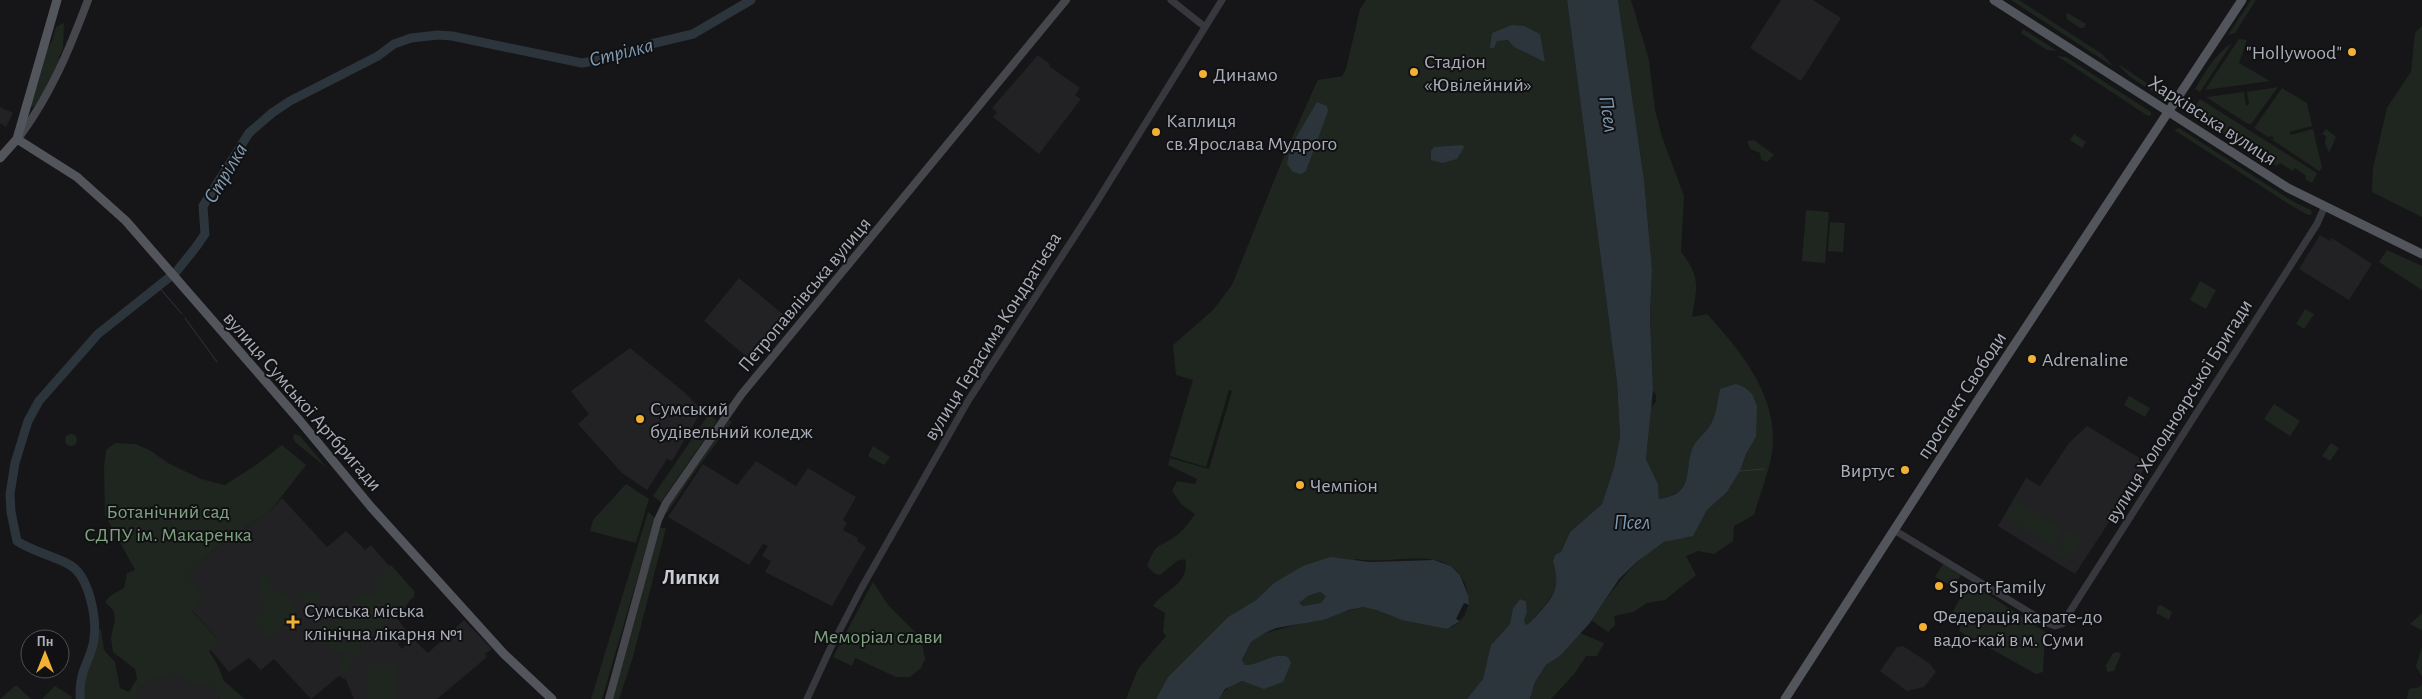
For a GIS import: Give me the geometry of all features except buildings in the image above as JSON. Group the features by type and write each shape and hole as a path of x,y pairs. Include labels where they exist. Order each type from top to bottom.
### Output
{"main road":[{"path":"17,139 57,0"},
{"path":"0,158 36,114 65,60 88,0"},
{"name":"Петропавлівська вулиця","path":"609,699 658,520 666,503 741,395 1066,0"},
{"name":"Харківська вулиця","path":"1994,0 2288,188 2324,208 2422,254"},
{"name":"проспект Свободи","path":"1785,699 2242,0"},
{"path":"25,108 30,116 36,114"},
{"name":"вулиця Сумської Артбригади","path":"17,139 84,182 126,221 371,506 504,654 552,699"}],"street":[{"path":"1171,0 1205,27"},
{"name":"вулиця Герасима Кондратьєва","path":"807,699 861,589 968,401 1093,208 1222,0"},
{"name":"вулиця Холодноярської Бригади","path":"1894,530 2047,623 2055,626 2062,624 2317,224 2324,208"}],"shaded area":[{"path":"1781,0 1813,0 1841,18 1801,81 1750,48"},
{"path":"1038,55 1050,64 1049,66 1080,88 1075,95 1081,99 1039,154 993,117 997,112 992,108"},
{"path":"0,107 13,113 6,127 0,123"},
{"path":"2320,235 2330,241 2332,238 2372,264 2349,300 2299,269"},
{"path":"739,278 784,315 748,358 704,321"},
{"name":"Сумський будівельний коледж","path":"630,348 684,392 702,410 672,461 667,459 647,490 622,473 578,424 589,414 571,391"},
{"path":"2087,426 2148,463 2075,574 1998,526 2026,478 2040,486 2069,443"},
{"path":"756,461 796,486 808,468 856,497 843,520 847,523 843,530 858,538 857,541 866,547 832,606 765,572 771,561 762,556 768,546 763,544 749,565 668,517 703,464 737,485"},
{"path":"282,498 327,547 346,531 365,550 371,545 415,596 394,614 408,633 398,644 402,649 413,639 428,653 464,620 492,649 485,654 487,657 437,699 354,699 346,680 339,676 311,699 274,659 261,670 249,658 229,672 210,649 220,642 192,610 187,576 213,550 271,510"},
{"path":"1903,646 1929,663 1936,672 1924,687 1907,691 1880,671 1897,647"},
{"path":"175,671 210,683 220,699 135,699 139,688 158,677"}],"green space":[{"path":"1366,0 1567,0 1617,382 1620,437 1614,467 1602,504 1570,532 1561,552 1553,562 1556,577 1555,589 1541,610 1526,625 1524,621 1527,612 1526,601 1520,599 1513,608 1510,624 1491,645 1484,679 1467,699 1219,699 1235,683 1248,682 1282,655 1252,665 1245,665 1242,661 1251,642 1265,633 1363,607 1394,617 1447,629 1460,621 1465,615 1468,601 1466,585 1458,572 1452,567 1431,559 1357,559 1274,583 1256,600 1228,617 1168,677 1156,699 1126,699 1138,669 1166,636 1163,632 1165,613 1153,606 1180,581 1186,568 1185,559 1177,561 1160,575 1155,574 1147,566 1156,548 1180,533 1195,514 1182,505 1172,491 1177,481 1195,484 1197,479 1168,465 1170,458 1209,469 1232,391 1229,390 1206,467 1170,456 1193,380 1176,375 1173,345 1213,310 1232,285 1286,151 1318,80 1342,76 1346,69 1360,9"},
{"path":"1618,0 1631,0 1649,60 1655,110 1662,137 1684,196 1681,252 1695,276 1696,290 1692,317 1707,314 1742,356 1761,388 1768,405 1773,441 1769,468 1754,515 1734,526 1733,541 1714,554 1698,551 1686,556 1696,575 1665,600 1647,603 1633,612 1614,616 1615,625 1608,632 1591,620 1615,588 1641,559 1663,543 1693,535 1707,510 1727,492 1740,471 1746,454 1756,437 1720,389 1714,418 1693,446 1683,486 1678,492 1659,499 1658,484 1646,459 1651,407 1656,402 1656,395 1653,390 1650,316 1652,269 1644,180"},
{"path":"2011,0 2019,0 2102,54 2114,67"},
{"path":"2251,0 2256,0 2235,33 2228,35"},
{"path":"2066,12 2086,24 2084,28 2080,28 2067,19"},
{"path":"64,23 63,49 59,57 60,65 36,105 30,108 47,49 52,41 56,27"},
{"path":"2422,26 2422,217 2372,192 2373,168 2387,108 2411,72 2415,33"},
{"path":"2023,29 2057,51 2047,50 2021,33"},
{"path":"2239,39 2247,40 2239,63 2270,81 2205,90"},
{"path":"2232,43 2200,92 2195,89 2215,58"},
{"path":"2057,56 2066,57 2151,112 2151,115 2148,116"},
{"path":"2118,64 2164,96 2161,97 2129,76"},
{"path":"2278,87 2251,124 2248,124 2206,97 2244,92 2246,106 2249,104 2247,92"},
{"path":"2282,88 2307,103 2312,126 2289,132 2291,135 2313,129 2322,168 2319,171 2271,139 2274,139 2272,136 2268,137 2254,128"},
{"path":"2200,99 2317,173 2312,183 2305,179 2306,176 2295,168 2293,171 2280,163 2277,166 2191,113"},
{"path":"2179,128 2294,202 2311,210 2312,214 2308,215 2292,206 2174,130"},
{"path":"2326,129 2336,137 2329,153 2325,143 2326,136 2322,134"},
{"path":"2074,134 2086,142 2082,148 2070,140"},
{"path":"1754,140 1774,155 1767,162 1761,159 1760,153 1750,149 1747,141"},
{"path":"1806,210 1829,212 1825,263 1802,261"},
{"path":"1830,222 1845,223 1843,252 1828,251"},
{"path":"2387,250 2422,266 2422,290 2379,262"},
{"path":"2200,281 2216,290 2206,309 2190,300"},
{"path":"2305,309 2314,314 2304,329 2296,324"},
{"path":"2129,396 2150,408 2145,417 2124,405"},
{"path":"2274,404 2300,421 2290,436 2264,419"},
{"path":"709,414 717,421 661,502 653,496"},
{"path":"728,419 732,422 667,513 664,511"},
{"path":"69,434 73,434 77,440 73,446 69,446 65,442 65,438"},
{"path":"294,434 300,436 328,469 295,442"},
{"name":"Ботанічний сад СДПУ ім. Макаренка","path":"115,443 136,444 151,451 168,463 201,479 225,485 282,445 306,465 271,510 213,550 188,576 204,597 192,611 220,642 209,651 224,681 245,699 220,699 209,684 199,686 191,684 176,673 155,679 139,688 136,699 78,699 83,667 95,631 101,629 104,650 115,662 120,688 129,692 137,679 135,669 113,652 111,638 115,619 113,610 105,602 110,596 124,588 127,573 135,570 105,515 104,468 106,450"},
{"path":"2331,443 2339,448 2330,461 2322,456"},
{"path":"873,446 890,457 884,465 868,456"},
{"path":"626,484 649,499 636,543 590,531 593,520"},
{"path":"2016,500 2063,529 2052,547 2005,518"},
{"path":"648,512 655,518 602,699 591,699"},
{"path":"660,528 666,528 633,657 619,699 611,699"},
{"path":"2069,529 2083,537 2067,562 2054,553"},
{"path":"1943,564 1961,575 1953,587 1935,577"},
{"path":"391,565 415,592 405,608 384,626 375,628 361,645 359,654 345,673 341,671 344,652 332,649 326,645 319,627 327,620 332,621 339,618 343,609 363,592 376,599 375,580"},
{"path":"261,574 264,574 272,581 273,591 287,594 298,611 267,638 255,627 254,620 266,606 258,590"},
{"name":"Меморіал слави","path":"873,582 888,605 921,638 925,659 921,668 910,677 896,677 855,658 852,666 833,657"},
{"path":"1969,582 2045,632 2043,672 2036,674 1959,631 1963,619 1952,613"},
{"path":"312,589 316,590 322,599 318,603 307,605 301,599 301,595"},
{"path":"1320,592 1327,596 1321,603 1303,606 1298,603 1308,596"},
{"path":"2161,605 2172,612 2169,620 2156,613 2158,606"},
{"path":"2422,613 2422,630 2410,624"},
{"path":"1580,633 1604,643 1597,656 1586,656 1575,673 1551,699 1530,699 1535,682 1546,665 1560,656"},
{"path":"2422,647 2422,677 2416,666"},
{"path":"2118,652 2121,654 2114,671 2107,672 2106,665 2113,653"},
{"path":"367,665 398,665 397,699 366,699"},
{"path":"2422,683 2422,699 2407,699 2409,689 2420,687"},
{"path":"16,685 31,699 0,699"},
{"path":"55,686 71,696 72,699 42,699"}],"water":[{"name":"Псел","path":"1567,0 1618,0 1644,180 1652,269 1650,316 1653,390 1646,459 1658,484 1659,499 1678,492 1683,487 1692,449 1712,423 1720,389 1736,384 1744,387 1752,394 1757,406 1756,437 1746,454 1740,471 1727,492 1707,510 1693,536 1664,542 1638,561 1619,579 1589,624 1560,656 1546,665 1535,682 1530,699 1467,699 1483,679 1491,645 1510,624 1513,608 1520,599 1526,601 1527,612 1524,621 1526,625 1546,605 1552,595 1556,581 1553,562 1555,555 1561,552 1570,532 1602,504 1614,467 1620,437 1617,382"},
{"path":"1512,25 1524,26 1540,34 1545,62 1514,47 1508,40 1497,41 1494,48 1490,48 1492,33"},
{"path":"1317,102 1327,106 1328,111 1306,171 1301,174 1293,172 1287,164 1290,148"},
{"path":"1462,145 1464,147 1457,159 1442,163 1431,160 1431,151 1434,147"},
{"path":"1330,557 1370,562 1434,560 1451,566 1460,575 1468,595 1469,605 1460,621 1447,629 1402,620 1363,607 1323,620 1276,628 1251,642 1242,660 1245,665 1277,656 1288,657 1291,663 1283,682 1264,689 1242,681 1225,689 1219,699 1156,699 1168,677 1228,617 1256,600 1274,583 1303,566","holes":["1320,592 1326,596 1321,603 1303,606 1299,603 1308,596"]}],"pier":[{"path":"1464,603 1469,605 1460,621 1456,619"}],"waterway":[{"name":"Стрілка","path":"80,699 81,679 92,648 95,630 90,598 77,570 17,541 11,512 10,494 15,463 28,421 39,401 98,334 176,272 196,247 205,234 203,206 249,133 272,113 290,101 378,56 394,44 411,38 438,35 452,36 582,63 611,58 651,44 693,34 751,0"},
{"path":"158,286 182,314"},
{"path":"185,318 217,362"},
{"path":"1740,471 1764,469"}],"place":[{"name":"\"Hollywood\"","path":"2352,52"},
{"name":"Стадіон «Ювілейний»","path":"1414,72"},
{"name":"Динамо","path":"1203,74"},
{"name":"Каплиця св.Ярослава Мудрого","path":"1156,132"},
{"name":"Adrenaline","path":"2032,359"},
{"name":"Сумський будівельний коледж","path":"640,419"},
{"name":"Виртус","path":"1905,470"},
{"name":"Чемпіон","path":"1300,485"},
{"name":"Sport Family","path":"1939,586"},
{"name":"Сумська міська клінічна лікарня №1","path":"293,622"},
{"name":"Федерація карате-до вадо-кай в м. Суми","path":"1923,627"}],"district":[{"name":"Липки","path":"691,577"}]}
